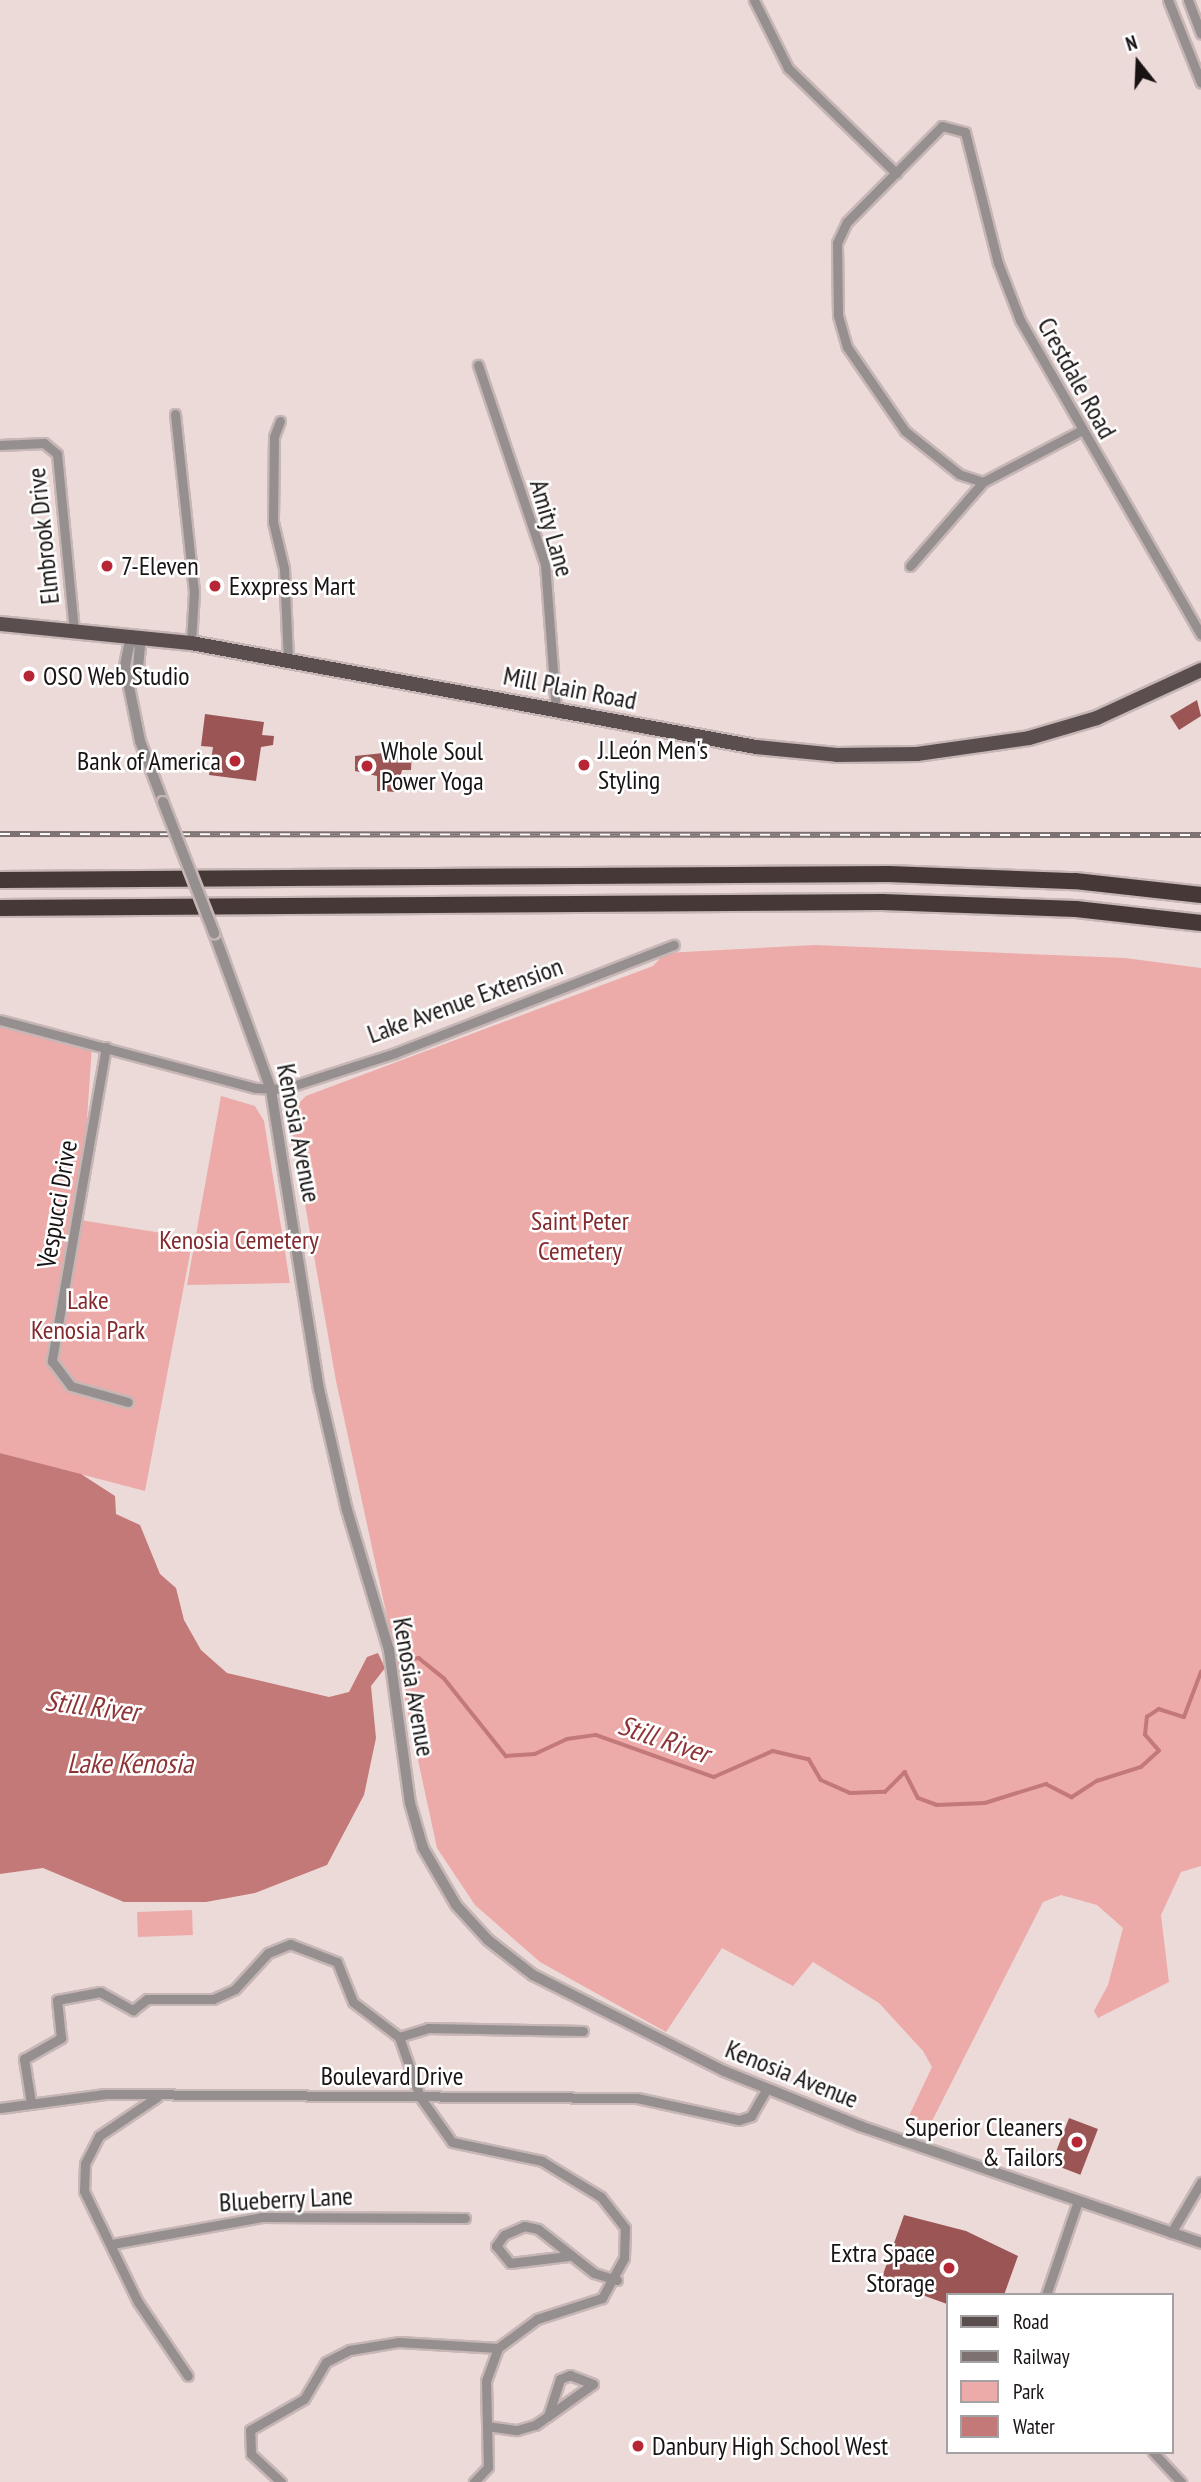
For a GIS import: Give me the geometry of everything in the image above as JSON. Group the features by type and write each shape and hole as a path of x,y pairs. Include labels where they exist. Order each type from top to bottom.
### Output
{"highway":[{"path":"0,880 889,874 1075,881 1201,895"},
{"path":"0,908 882,902 1076,909 1201,923"}],"main road":[{"name":"Mill Plain Road","path":"0,624 191,643 756,747 878,756 1029,738 1129,705 1201,670"}],"street":[{"path":"754,0 788,68 896,173 847,222 836,243 841,331 905,431 959,474 983,482"},
{"path":"1168,0 1201,83"},
{"path":"1188,0 1201,34"},
{"name":"Crestdale Road","path":"896,173 942,126 956,127 965,132 1008,294 1082,430 1201,635"},
{"name":"Amity Lane","path":"478,365 545,564 556,710"},
{"path":"176,414 194,592 191,643"},
{"path":"279,421 274,437 273,522 284,568 288,660"},
{"path":"910,566 983,482 1082,430"},
{"name":"Elmbrook Drive","path":"0,445 44,443 57,454 74,630"},
{"name":"Kenosia Avenue","path":"131,635 125,644 140,741 271,1090 328,1430 389,1650 416,1826 433,1868 470,1923 509,1958 563,1993 766,2090 1201,2243"},
{"name":"Lake Avenue Extension","path":"271,1090 395,1053 674,946"},
{"path":"0,1020 271,1090"},
{"name":"Vespucci Drive","path":"106,1047 52,1361 72,1386 128,1402"},
{"path":"31,2103 24,2059 61,2038 57,2000 100,1992 133,2010 147,1999 213,1999 236,1989 263,1957 282,1946 307,1947 333,1958 353,2002 399,2038 420,2096 452,2142 542,2161 601,2197 617,2214 627,2240 617,2280 602,2298 537,2319 498,2348 486,2381 488,2468 474,2482"},
{"path":"399,2038 428,2028 583,2031"},
{"name":"Boulevard Drive","path":"0,2108 80,2095 650,2099 739,2120 751,2116 766,2090"},
{"path":"158,2096 107,2128 89,2153 86,2199 112,2244 138,2302 188,2376"},
{"path":"1171,2233 1201,2182"},
{"path":"1047,2293 1078,2201"},
{"name":"Blueberry Lane","path":"112,2244 262,2217 465,2218"},
{"path":"568,2256 510,2263 500,2256 496,2246 504,2235 524,2226 538,2229 568,2256 594,2273 617,2280"},
{"path":"281,2482 251,2454 250,2430 304,2399 327,2362 350,2350 399,2342 498,2348"},
{"path":"487,2426 517,2430 548,2416 593,2385 570,2375 560,2379 548,2416"},
{"path":"1155,2454 1181,2482"}],"green space":[{"name":"Saint Peter Cemetery","path":"815,945 1125,958 1201,968 1201,1866 1181,1872 1161,1915 1169,1982 1098,2018 1094,2011 1108,1985 1123,1928 1097,1905 1061,1895 1043,1902 932,2121 921,2133 911,2129 907,2120 932,2067 923,2051 879,2003 813,1962 793,1986 722,1948 666,2032 540,1962 475,1905 437,1848 336,1381 289,1113 306,1096 653,966 665,953"},
{"name":"Lake Kenosia Park","path":"0,1019 92,1046 80,1220 193,1238 145,1491 0,1453"},
{"name":"Kenosia Cemetery","path":"221,1096 255,1106 264,1121 290,1283 187,1285"},
{"path":"192,1910 193,1935 138,1937 137,1912"}],"water":[{"name":"Lake Kenosia","path":"0,1453 81,1474 115,1496 116,1514 140,1525 160,1574 176,1588 184,1620 201,1650 227,1673 329,1697 349,1692 367,1657 378,1653 385,1668 371,1686 376,1738 364,1795 327,1865 255,1893 206,1902 124,1902 43,1868 0,1874"}],"building":[{"path":"1197,700 1201,716 1179,730 1170,716"},
{"name":"Bank of America","path":"205,714 264,722 262,735 274,736 273,745 261,747 256,781 209,775 213,747 201,746"},
{"path":"412,750 411,770 402,770 397,792 377,791 377,776 355,771 355,756"},
{"name":"Superior Cleaners & Tailors","path":"1069,2118 1098,2129 1080,2175 1051,2164"},
{"name":"Extra Space Storage","path":"904,2215 966,2231 1018,2256 1005,2293 946,2293 946,2304 881,2280"}],"waterway":[{"name":"Still River","path":"391,1662 419,1658 444,1678 506,1756 535,1754 567,1739 596,1735 714,1777 773,1751 809,1759 821,1780 850,1793 885,1792 905,1772 918,1798 937,1805 985,1803 1046,1784 1072,1797 1097,1781 1141,1767 1159,1751 1145,1735 1147,1717 1159,1709 1184,1717 1201,1672"}],"railway":[{"path":"0,834 1201,835"}],"place":[{"name":"7-Eleven","path":"107,566"},
{"name":"Exxpress Mart","path":"215,586"},
{"name":"OSO Web Studio","path":"29,676"},
{"name":"Bank of America","path":"235,761"},
{"name":"J.León Men's Styling","path":"584,765"},
{"name":"Whole Soul Power Yoga","path":"367,766"},
{"name":"Superior Cleaners & Tailors","path":"1077,2142"},
{"name":"Extra Space Storage","path":"949,2268"},
{"name":"Danbury High School West","path":"638,2446"}]}
